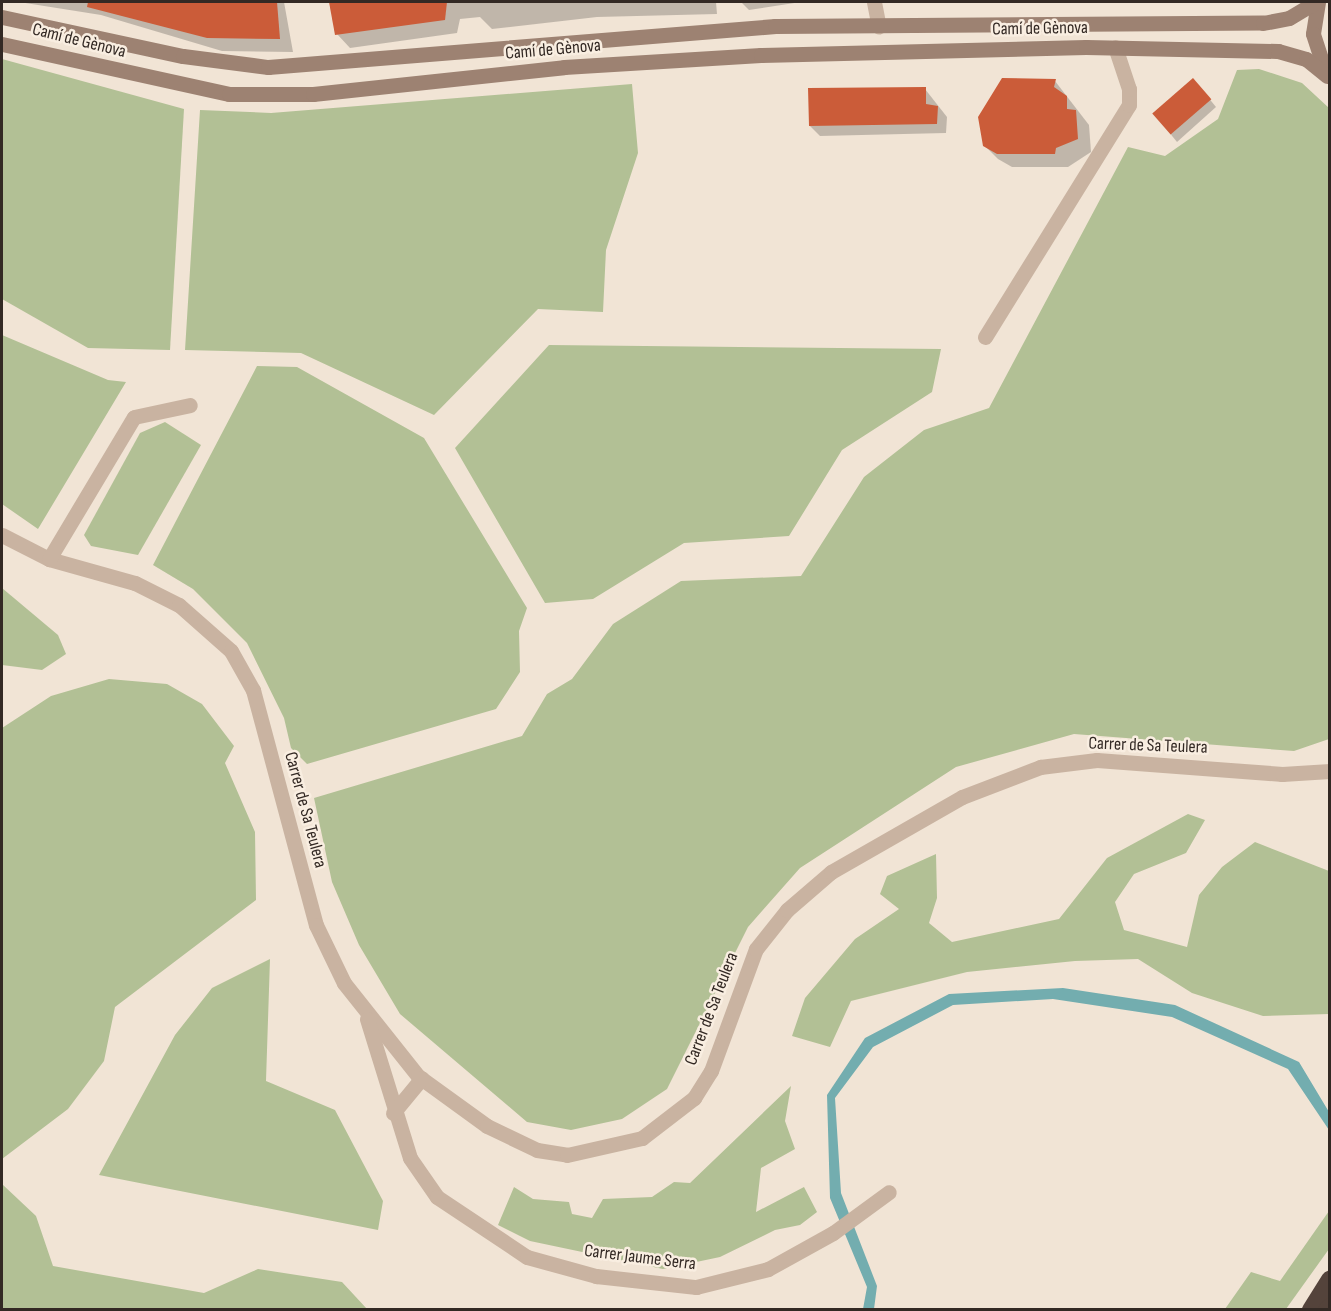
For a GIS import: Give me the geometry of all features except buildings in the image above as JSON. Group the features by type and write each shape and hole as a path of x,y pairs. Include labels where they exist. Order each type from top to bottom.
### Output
{"highway":[{"path":"1311,1310 1329,1279"}],"street":[{"path":"874,2 879,27"},
{"path":"1317,2 1313,34 1328,78"},
{"name":"Camí de Gènova","path":"2,17 183,57 268,67 775,26 1263,23 1288,18 1317,2"},
{"name":"Camí de Gènova","path":"2,44 229,94 313,94 564,67 761,55 1115,47 1288,52 1328,78"},
{"path":"985,338 1129,105 1130,89 1115,47"},
{"path":"50,559 134,417 190,405"},
{"name":"Carrer de Sa Teulera","path":"2,535 50,559 135,583 179,605 231,651 253,690 316,925 365,1013 422,1078 487,1126 537,1150 567,1155 642,1138 694,1098 711,1071 752,960 787,910 831,872 962,797 1040,767 1097,760 1282,774 1329,771"},
{"name":"Carrer Jaume Serra","path":"365,1013 393,1113 410,1158 436,1197 527,1257 596,1276 696,1287 768,1269 833,1233 889,1192"},
{"path":"393,1113 422,1078"}],"green space":[{"path":"2,59 184,109 170,350 88,348 2,299"},
{"path":"1259,69 1302,83 1329,108 1329,739 1294,751 1074,734 956,767 800,868 748,927 667,1089 622,1119 571,1130 527,1122 400,1014 359,945 332,882 314,798 522,736 547,694 572,679 613,624 681,581 801,576 864,477 924,430 989,408 1128,147 1165,156 1218,119 1237,70"},
{"path":"632,84 638,153 606,250 603,312 538,309 434,415 301,353 185,350 200,110 271,113"},
{"path":"2,335 108,380 126,382 38,529 2,504"},
{"path":"549,345 941,349 932,392 842,450 789,536 684,543 593,599 545,603 455,448"},
{"path":"257,366 297,367 424,438 527,608 519,631 520,672 496,709 307,764 291,748 284,718 247,643 193,589 153,565"},
{"path":"165,422 201,445 138,555 91,546 84,535 140,433"},
{"path":"2,588 58,635 66,654 42,670 2,665"},
{"path":"109,679 167,684 202,704 234,746 225,763 255,832 256,900 115,1007 104,1061 68,1109 2,1159 2,728 51,696"},
{"path":"1188,814 1205,820 1186,853 1134,874 1115,902 1124,930 1187,947 1199,895 1222,867 1255,842 1329,871 1329,1014 1263,1016 1192,993 1138,959 1075,961 967,972 851,1001 830,1047 792,1036 805,998 855,939 899,909 880,894 887,876 936,854 937,898 929,923 952,942 1059,919 1107,858"},
{"path":"270,959 266,1081 335,1110 383,1201 378,1230 99,1175 175,1035 212,988"},
{"path":"791,1086 785,1121 795,1149 761,1168 756,1212 804,1187 817,1212 800,1225 775,1230 720,1257 663,1269 530,1241 498,1225 514,1187 533,1199 569,1202 572,1214 592,1218 603,1199 652,1197 674,1182 690,1183"},
{"path":"2,1184 36,1216 53,1266 204,1293 258,1269 342,1282 367,1309 2,1309"},
{"path":"1329,1211 1329,1249 1286,1309 1225,1309 1251,1272 1280,1281"}],"water":[{"path":"1063,988 1175,1005 1299,1062 1329,1112 1329,1130 1288,1069 1172,1017 1053,999 953,1005 873,1047 835,1098 841,1193 877,1286 874,1309 863,1309 867,1287 830,1198 827,1095 865,1038 949,994"}]}
